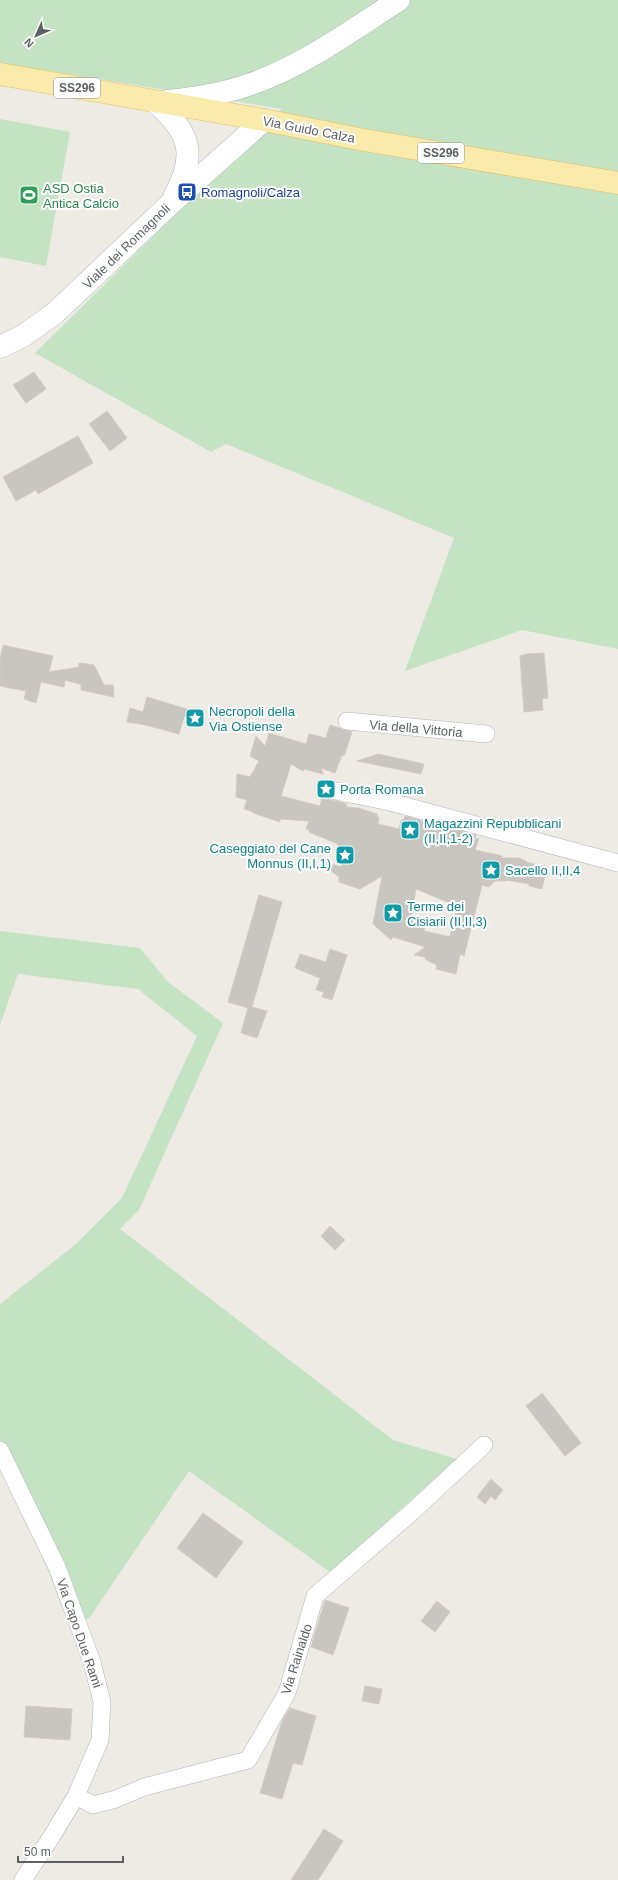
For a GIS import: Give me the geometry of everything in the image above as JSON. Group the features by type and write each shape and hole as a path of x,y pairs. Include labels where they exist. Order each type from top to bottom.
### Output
{"main road":[{"path":"155,102 212,95 245,86 274,75 315,53 399,0"},
{"name":"Via Guido Calza","path":"0,74 264,120 364,140 618,183"},
{"path":"155,102 172,117 179,127 185,137 189,151 183,179 169,205"},
{"name":"Viale dei Romagnoli","path":"0,347 23,336 56,312 169,205 264,120"}],"street":[{"name":"Via della Vittoria","path":"347,721 486,734"},
{"path":"326,789 390,802 618,863"},
{"name":"Via Rainaldo","path":"76,1796 93,1805 116,1799 144,1787 248,1760 287,1693 315,1596 413,1511 484,1445"},
{"name":"Via Capo Due Rami","path":"0,1450 57,1567 92,1662 102,1702 100,1740 76,1796 23,1880"}],"green space":[{"path":"0,0 618,0 618,649 522,630 405,671 454,538 226,444 211,452 35,353 282,109 0,63"},
{"name":"ASD Ostia Antica Calcio","path":"0,119 70,132 46,266 0,257"},
{"path":"0,931 140,948 168,982 223,1023 139,1210 120,1229 393,1440 457,1459 330,1572 189,1471 90,1617 71,1630 39,1547 0,1467 0,1304 76,1244 122,1198 197,1036 138,989 18,974 0,1025"}],"building":[{"path":"34,372 46,389 26,403 13,385"},
{"path":"107,411 127,438 110,451 89,424"},
{"path":"78,436 93,463 38,494 36,490 16,501 3,477"},
{"path":"3,645 53,656 49,672 79,667 79,663 94,665 104,685 113,685 114,697 81,690 81,685 83,685 65,680 64,687 41,682 36,703 24,699 26,691 0,686 0,660"},
{"path":"544,653 548,698 542,699 543,710 524,712 520,656"},
{"path":"147,697 193,711 184,717 179,734 146,725 127,722 130,708 143,712"},
{"path":"330,725 352,732 344,756 342,755 335,773 321,768 323,774 304,769 303,771 291,764 281,796 320,806 322,798 344,803 347,804 346,807 358,808 377,814 377,817 379,817 378,824 399,829 401,821 405,816 476,835 475,838 479,839 475,850 502,856 501,858 519,858 526,862 547,867 542,889 529,886 529,884 506,880 495,881 489,887 482,885 464,956 460,954 456,974 436,969 437,965 425,959 425,957 414,955 425,947 393,937 391,940 373,924 382,876 360,889 339,882 339,877 319,861 342,867 338,844 309,832 309,830 306,829 309,821 280,819 280,822 244,809 247,800 236,797 237,774 250,777 259,761 250,756 256,736 265,746 269,733 306,744 309,734 326,738","holes":["416,889 457,906 450,937 424,931 425,922 411,918"]},
{"path":"378,754 424,764 421,774 357,761"},
{"path":"259,895 282,902 252,1007 267,1011 257,1038 241,1033 248,1008 228,1002"},
{"path":"330,949 347,955 332,1000 322,997 324,992 316,990 320,978 295,968 300,954 326,962"},
{"path":"330,1226 345,1240 335,1250 321,1236"},
{"path":"542,1393 581,1443 565,1456 526,1406"},
{"path":"491,1479 503,1490 495,1500 491,1496 485,1504 477,1497"},
{"path":"203,1513 243,1542 216,1578 177,1548"},
{"path":"325,1600 349,1608 333,1655 311,1647"},
{"path":"437,1601 450,1612 435,1632 421,1621"},
{"path":"365,1686 382,1689 379,1704 362,1701"},
{"path":"26,1706 72,1709 70,1740 24,1737"},
{"path":"290,1708 316,1716 302,1765 293,1763 282,1799 260,1793 282,1721"},
{"path":"324,1829 343,1841 331,1860 318,1880 291,1880"}],"place":[{"name":"Romagnoli/Calza","path":"187,192"},
{"name":"ASD Ostia Antica Calcio","path":"29,195"},
{"name":"Necropoli della Via Ostiense","path":"195,718"},
{"name":"Porta Romana","path":"326,789"},
{"name":"Magazzini Repubblicani (II,II,1-2)","path":"410,830"},
{"name":"Caseggiato del Cane Monnus (II,I,1)","path":"345,855"},
{"name":"Sacello II,II,4","path":"491,870"},
{"name":"Terme dei Cisiarii (II,II,3)","path":"393,913"}]}
